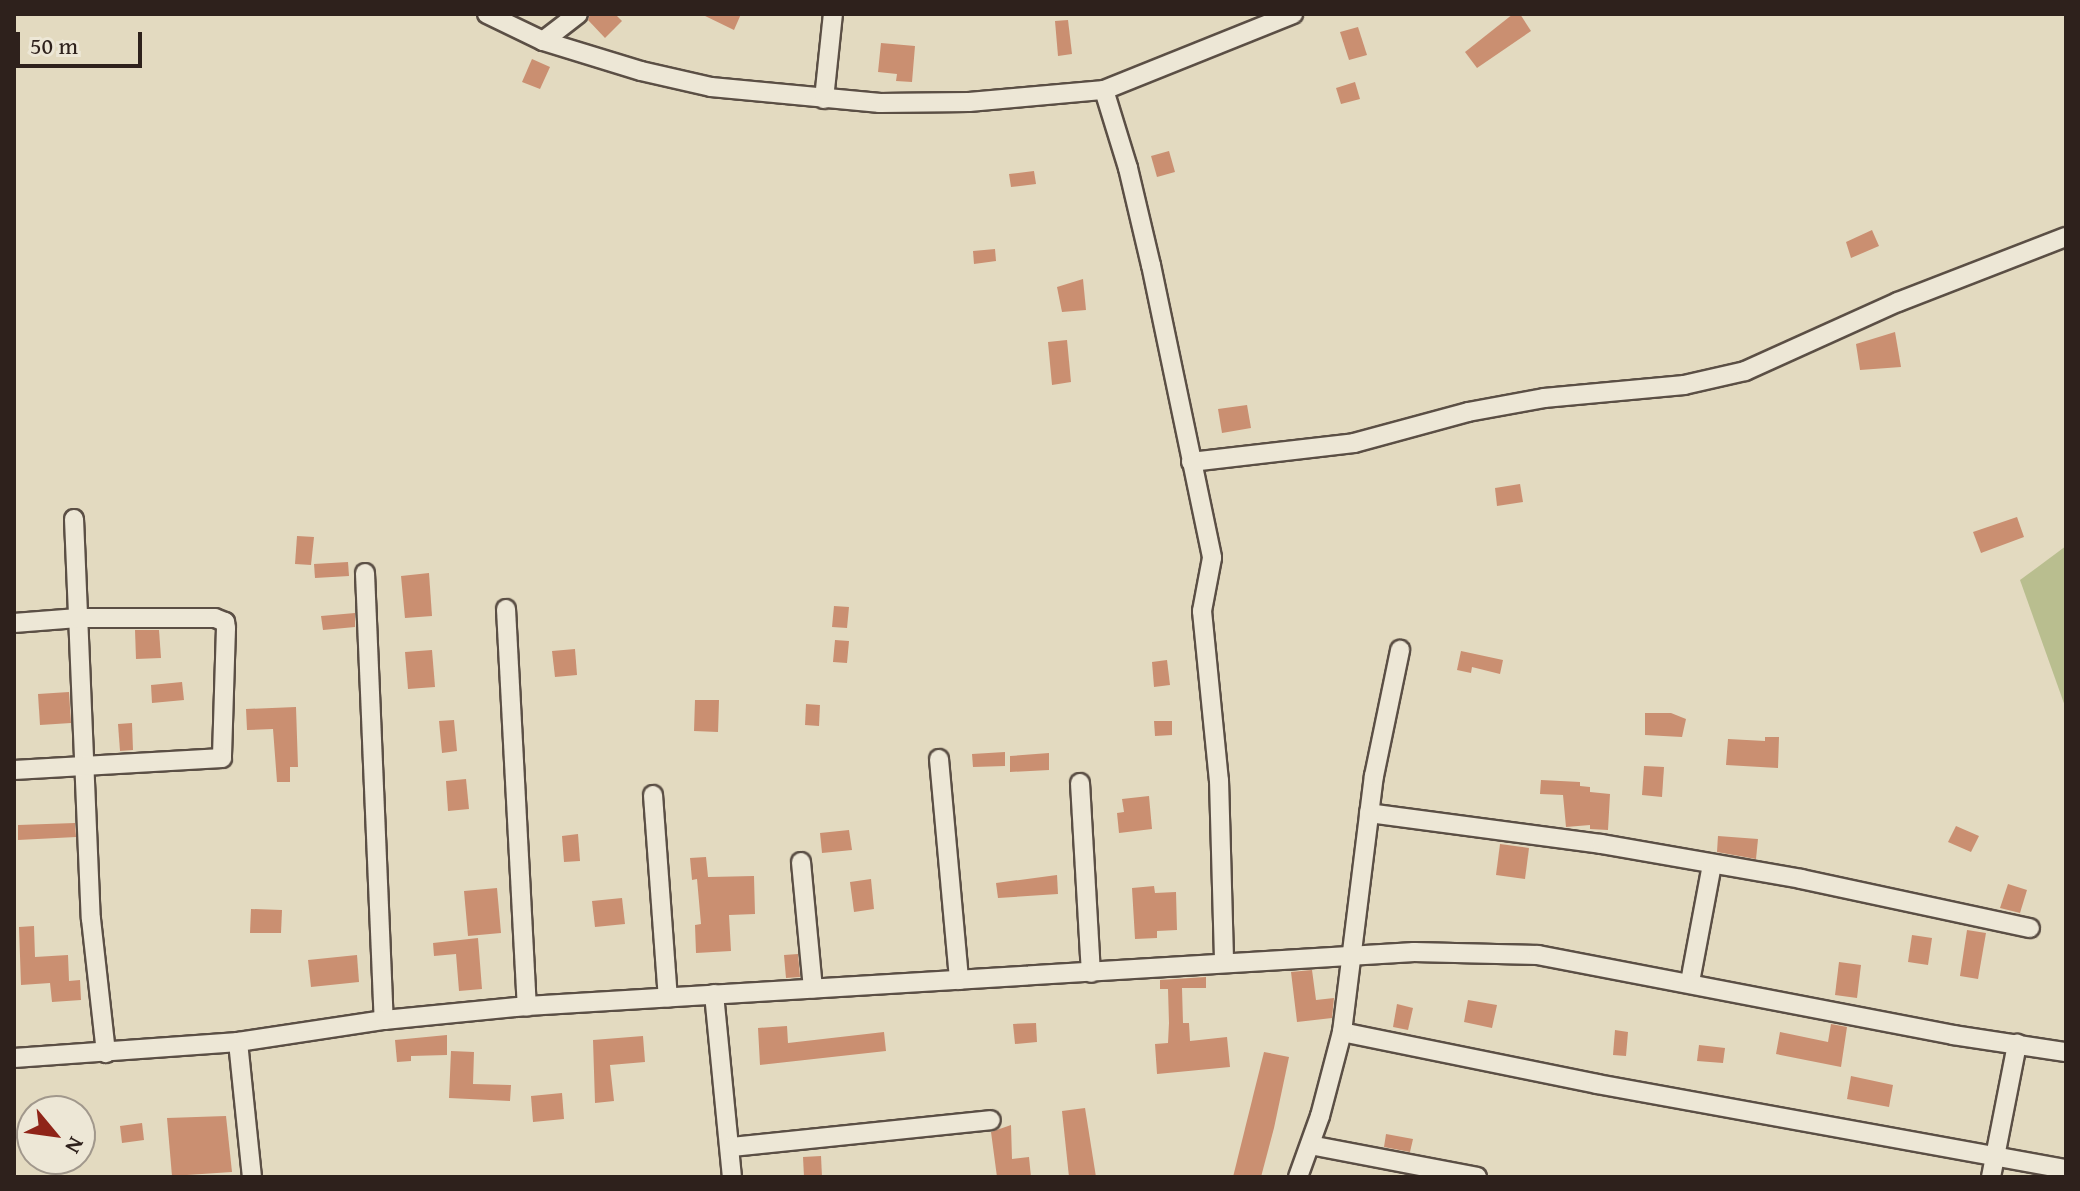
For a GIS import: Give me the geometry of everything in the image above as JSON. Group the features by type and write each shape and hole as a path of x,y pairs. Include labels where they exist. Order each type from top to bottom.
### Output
{"street":[{"path":"487,14 543,41 641,71 711,87 880,103 969,102 1104,90 1293,14"},
{"path":"543,41 578,14"},
{"path":"824,99 833,14"},
{"path":"1104,90 1134,195 1212,558 1202,611 1219,780 1224,963"},
{"path":"1191,462 1354,443 1514,403 1684,385 1745,371 1898,302 2066,237"},
{"path":"74,519 91,919 106,1053"},
{"path":"365,573 384,1020"},
{"path":"506,609 527,1006"},
{"path":"14,623 78,618 215,618 225,622 226,628 222,758 83,763 14,770"},
{"path":"1298,1177 1342,1032 1369,813 1400,650"},
{"path":"939,759 959,980"},
{"path":"1080,783 1091,973"},
{"path":"653,795 668,997"},
{"path":"1369,813 1601,844 1801,879 2030,928"},
{"path":"801,862 813,988"},
{"path":"1690,982 1712,864"},
{"path":"14,1058 238,1042 384,1020 527,1006 1091,973 1354,954 1538,955 2066,1052"},
{"path":"714,994 732,1177"},
{"path":"1342,1032 1597,1084 2066,1169"},
{"path":"238,1042 252,1177"},
{"path":"1991,1177 2017,1044"},
{"path":"731,1147 991,1120"},
{"path":"1310,1145 1477,1177"}],"green space":[{"path":"2066,546 2066,709 2020,580"}],"building":[{"path":"590,14 615,14 622,21 605,38 588,20"},
{"path":"701,14 741,14 734,30"},
{"path":"1513,14 1520,14 1531,31 1477,68 1465,52"},
{"path":"1068,20 1072,54 1058,56 1055,21"},
{"path":"1358,27 1367,55 1349,60 1340,32"},
{"path":"881,43 915,46 912,82 896,81 897,74 878,72"},
{"path":"532,59 550,67 540,89 522,82"},
{"path":"1355,82 1360,99 1341,104 1336,88"},
{"path":"1169,151 1175,172 1157,177 1151,156"},
{"path":"1034,171 1036,184 1011,187 1009,174"},
{"path":"1872,230 1879,246 1851,258 1846,242"},
{"path":"995,249 996,261 974,264 973,251"},
{"path":"1083,279 1086,310 1062,312 1057,287"},
{"path":"1895,332 1901,367 1860,370 1856,344"},
{"path":"1067,340 1071,382 1052,385 1048,342"},
{"path":"1247,405 1251,428 1222,433 1218,409"},
{"path":"1520,484 1523,502 1497,506 1495,488"},
{"path":"2017,517 2024,537 1981,553 1973,532"},
{"path":"297,536 314,537 311,565 295,564"},
{"path":"348,562 349,576 315,578 314,564"},
{"path":"429,573 432,616 405,618 401,576"},
{"path":"834,606 849,607 847,628 832,627"},
{"path":"355,613 355,627 323,630 321,616"},
{"path":"135,630 159,630 161,658 136,659"},
{"path":"835,640 849,641 847,663 833,662"},
{"path":"575,649 577,675 555,677 552,651"},
{"path":"432,650 435,687 408,689 405,652"},
{"path":"1461,651 1503,660 1500,674 1472,667 1471,673 1457,670"},
{"path":"1167,660 1170,685 1154,687 1152,662"},
{"path":"182,682 184,700 152,703 151,685"},
{"path":"69,692 71,723 40,725 38,694"},
{"path":"695,700 719,700 718,732 694,731"},
{"path":"806,704 820,705 819,726 805,725"},
{"path":"296,707 298,767 290,767 290,782 277,782 273,729 247,730 246,709"},
{"path":"1645,713 1671,713 1686,719 1682,737 1645,735"},
{"path":"454,720 457,751 442,753 439,721"},
{"path":"1154,721 1172,721 1172,735 1155,736"},
{"path":"132,723 133,750 120,751 118,724"},
{"path":"1765,737 1779,737 1778,768 1726,765 1728,739 1765,741"},
{"path":"1005,752 1005,766 973,767 972,754"},
{"path":"1049,753 1049,770 1010,772 1010,756"},
{"path":"1644,766 1664,767 1662,797 1642,795"},
{"path":"466,779 469,809 448,811 446,781"},
{"path":"1541,780 1580,782 1580,786 1590,787 1590,792 1610,794 1608,830 1590,829 1590,825 1566,827 1563,795 1540,794"},
{"path":"1149,796 1152,829 1119,833 1117,813 1124,812 1122,799"},
{"path":"75,823 76,837 18,840 18,825"},
{"path":"1956,826 1979,836 1971,852 1948,842"},
{"path":"849,830 852,850 822,853 820,833"},
{"path":"578,834 580,861 564,862 562,836"},
{"path":"1718,836 1758,839 1756,859 1717,852"},
{"path":"1500,844 1529,848 1525,879 1496,875"},
{"path":"706,857 708,877 754,876 755,914 729,915 731,951 696,953 695,925 701,924 697,879 692,880 690,858"},
{"path":"1057,875 1058,894 998,898 996,883"},
{"path":"871,879 874,909 854,912 850,882"},
{"path":"2008,884 2027,890 2020,913 2000,908"},
{"path":"1154,886 1155,893 1176,892 1177,930 1157,931 1157,938 1135,939 1132,888"},
{"path":"497,888 501,933 468,936 464,891"},
{"path":"622,898 625,924 595,927 592,901"},
{"path":"251,909 282,910 281,933 250,933"},
{"path":"34,926 35,957 68,955 69,981 80,980 81,1000 52,1002 50,983 21,985 19,927"},
{"path":"1967,930 1986,933 1978,979 1960,976"},
{"path":"1912,935 1932,938 1928,965 1908,962"},
{"path":"478,938 482,989 459,991 456,954 434,956 433,943"},
{"path":"798,954 800,977 786,978 784,955"},
{"path":"357,955 359,982 311,987 308,960"},
{"path":"1839,962 1861,965 1857,998 1835,995"},
{"path":"1312,970 1316,1000 1334,998 1332,1018 1297,1022 1291,972"},
{"path":"1206,977 1206,988 1182,988 1183,1023 1189,1023 1190,1041 1227,1037 1230,1067 1157,1074 1155,1044 1168,1043 1169,1023 1168,989 1160,989 1160,980"},
{"path":"1468,1000 1497,1005 1492,1028 1464,1022"},
{"path":"1397,1004 1413,1008 1408,1030 1393,1027"},
{"path":"1036,1023 1037,1042 1015,1044 1013,1024"},
{"path":"1831,1024 1847,1027 1841,1067 1776,1054 1780,1032 1828,1042"},
{"path":"787,1026 788,1043 884,1032 886,1051 760,1065 758,1028"},
{"path":"1615,1030 1628,1032 1626,1056 1613,1055"},
{"path":"447,1035 447,1055 411,1056 411,1061 397,1062 395,1040"},
{"path":"643,1036 645,1062 610,1065 614,1101 595,1103 593,1040"},
{"path":"1699,1045 1725,1048 1723,1063 1697,1061"},
{"path":"451,1051 474,1052 473,1084 511,1085 510,1101 449,1098"},
{"path":"1264,1052 1289,1057 1274,1128 1261,1177 1233,1177"},
{"path":"1851,1076 1893,1085 1889,1107 1847,1099"},
{"path":"562,1093 564,1119 533,1122 531,1096"},
{"path":"1085,1108 1096,1177 1069,1177 1062,1111"},
{"path":"226,1116 232,1172 172,1176 167,1118"},
{"path":"142,1123 144,1140 122,1143 120,1126"},
{"path":"1011,1125 1012,1159 1029,1157 1031,1177 997,1177 991,1132"},
{"path":"1386,1134 1413,1139 1410,1152 1384,1147"},
{"path":"821,1156 822,1177 804,1177 803,1157"}]}
